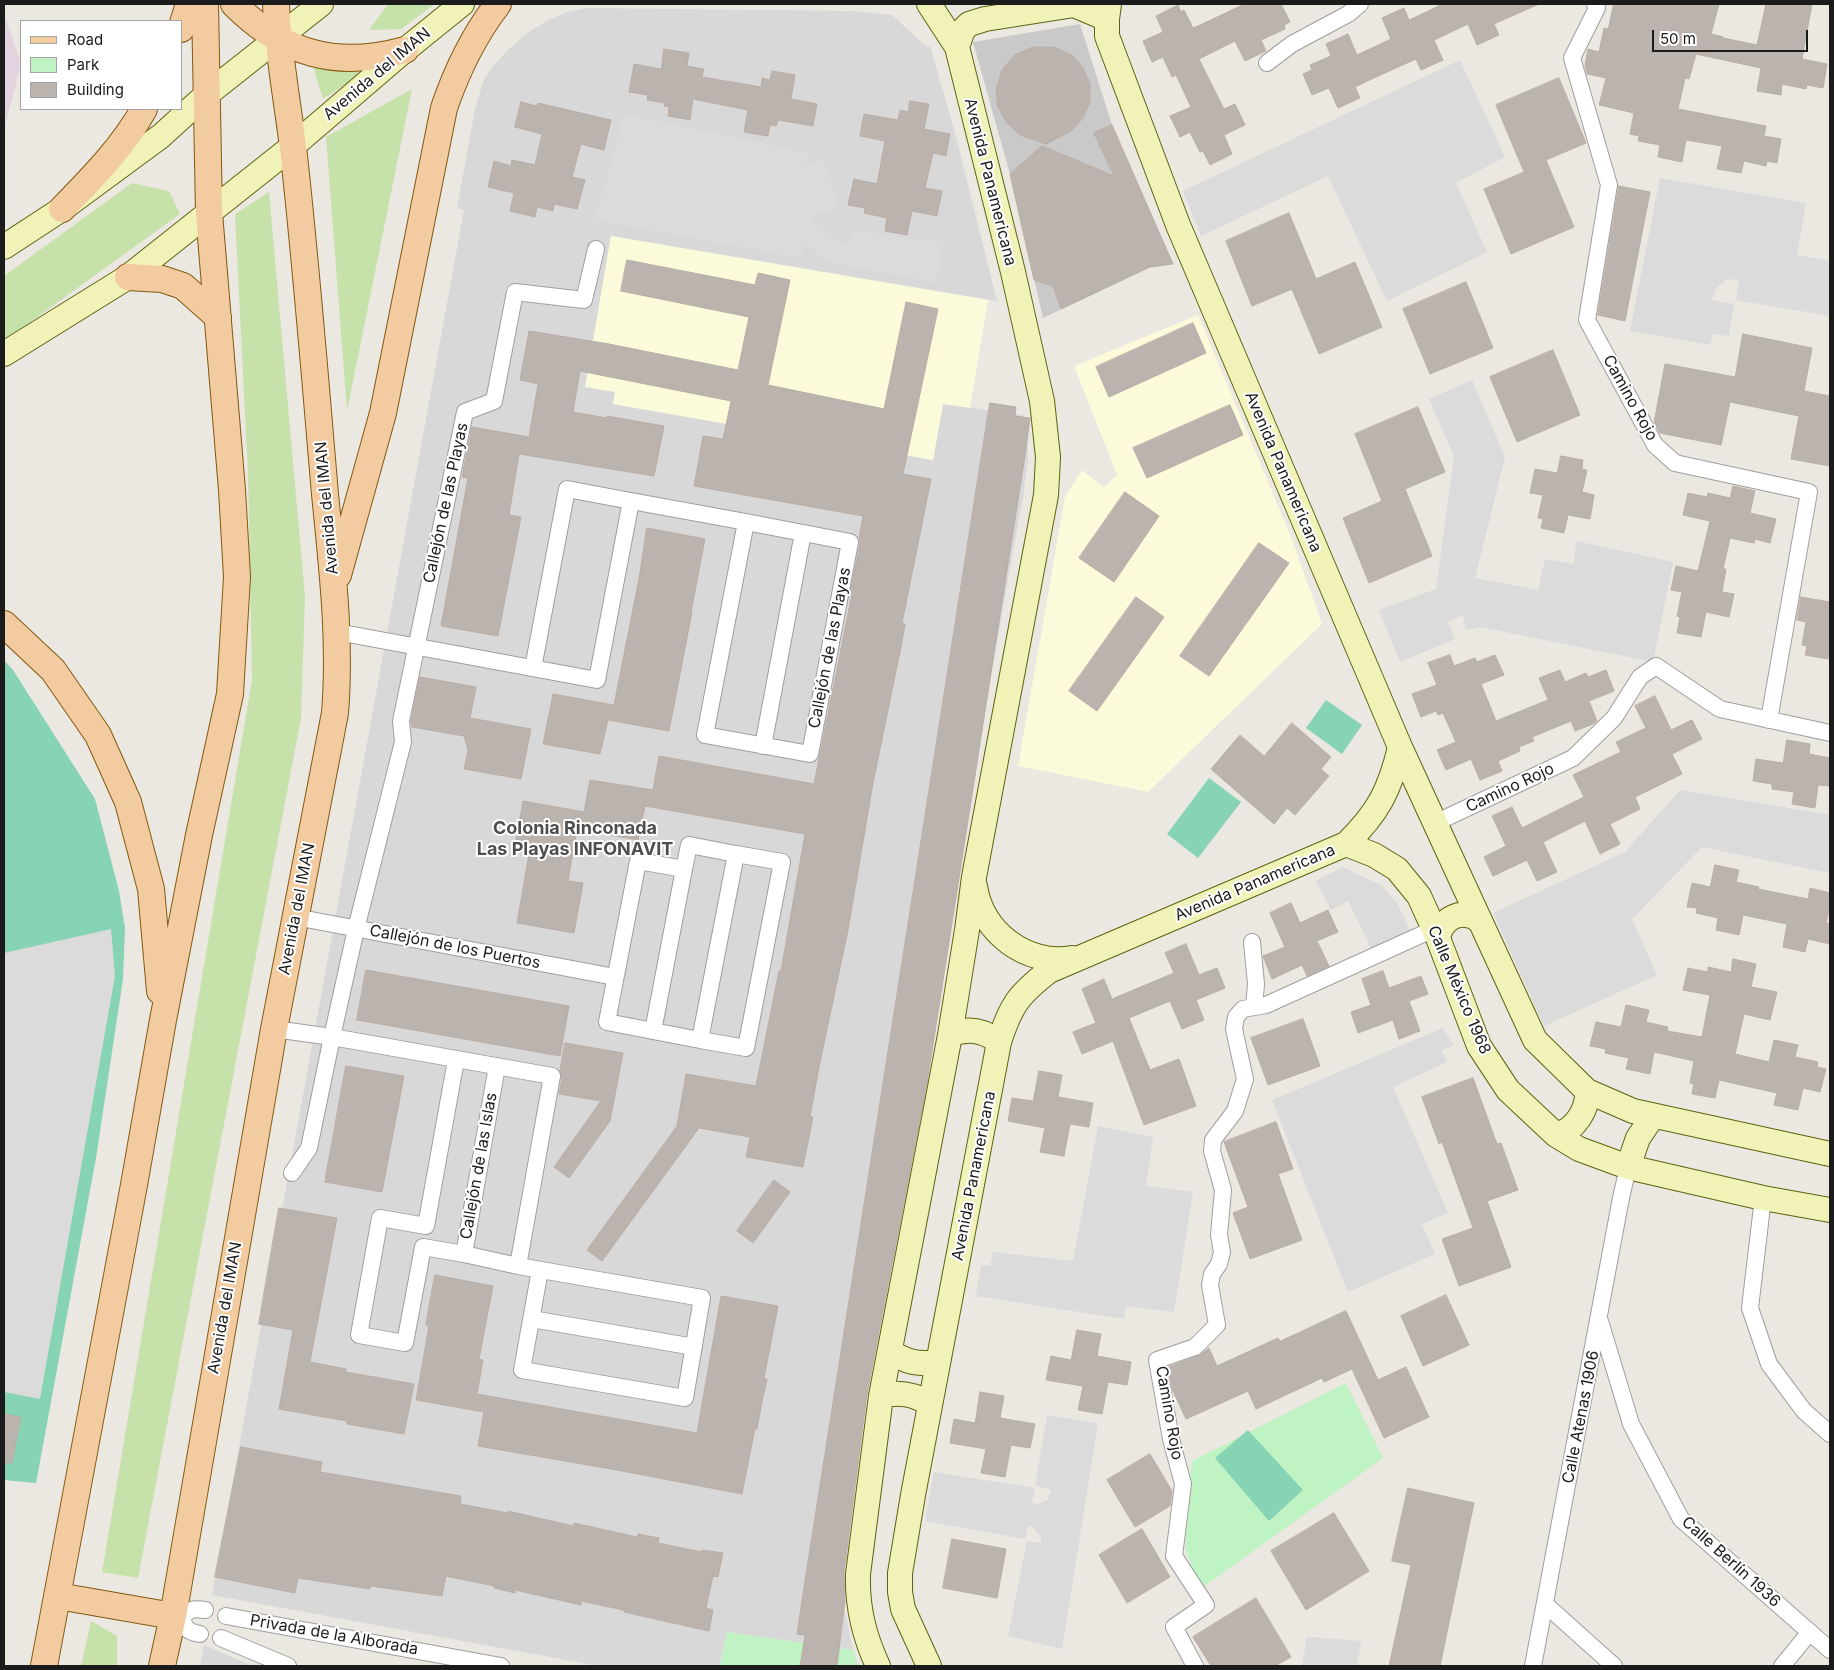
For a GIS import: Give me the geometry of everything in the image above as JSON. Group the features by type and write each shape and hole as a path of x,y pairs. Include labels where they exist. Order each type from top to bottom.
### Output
{"main road":[{"path":"182,26 189,4"},
{"path":"44,1666 163,1020 199,836 230,694 238,578 209,213 205,4"},
{"path":"234,4 260,27 303,50 344,58 379,56 405,50"},
{"name":"Avenida del IMAN","path":"162,1666 177,1617 274,1029 335,712 338,675 334,590 292,146 278,38 276,4"},
{"path":"334,590 384,413 444,108 462,61 474,39 498,4"},
{"path":"62,209 98,172 121,144 143,110"},
{"path":"128,277 162,278 183,286 218,317"},
{"path":"4,624 53,670 98,735 128,802 151,889 163,1020"},
{"path":"58,1596 177,1617"}],"street":[{"path":"4,247 62,209 161,136 206,95 320,4"},
{"name":"Avenida del IMAN","path":"4,354 128,277 292,146 462,4"},
{"name":"Avenida Panamericana","path":"878,1666 869,1646 857,1596 858,1574 881,1396 950,1035 974,877 1046,495 1048,457 1042,401 957,46 929,4"},
{"path":"1267,63 1292,44 1348,14 1360,4"},
{"name":"Camino Rojo","path":"1595,4 1597,8 1572,58 1609,185 1587,320 1656,445 1675,463 1809,492 1769,720"},
{"path":"957,46 963,30 969,24 985,19 1074,5 1108,11"},
{"name":"Avenida Panamericana","path":"928,1666 904,1609 900,1592 900,1573 938,1360 999,1042 1008,1016 1026,990 1049,971 1346,844 1365,824 1384,795 1393,775 1400,747 1178,225 1108,36 1108,11"},
{"name":"Callejón de las Playas","path":"356,929 403,742 401,721 465,412 494,401 514,292 584,300 596,249"},
{"name":"Callejón de las Playas","path":"533,668 567,489 746,522 850,542 810,754 705,735 746,522"},
{"path":"337,632 597,680 631,501"},
{"path":"762,746 803,533"},
{"name":"Camino Rojo","path":"1435,823 1573,758 1614,718 1640,676 1656,666 1720,710 1830,733"},
{"path":"1400,747 1535,1040 1587,1091 1633,1112 1830,1154"},
{"name":"Calle México 1968","path":"1346,844 1374,855 1397,869 1419,896 1436,934 1479,1046 1508,1090 1556,1135 1579,1149 1628,1168 1763,1198 1830,1210"},
{"path":"653,1030 689,845 782,862 746,1048 607,1022 638,861 684,869"},
{"path":"700,1040 736,854"},
{"path":"974,877 981,908 988,921 1010,943 1036,956 1059,959 1081,957"},
{"path":"1436,934 1454,916 1467,914 1479,920"},
{"name":"Callejón de los Puertos","path":"295,918 615,978"},
{"path":"292,1173 309,1148 356,929"},
{"name":"Camino Rojo","path":"1195,1666 1174,1627 1206,1605 1174,1556 1183,1484 1171,1439 1158,1360 1195,1347 1217,1325 1210,1285 1212,1274 1219,1264 1222,1252 1219,1235 1223,1190 1212,1151 1213,1140 1235,1111 1245,1079 1234,1029 1236,1017 1243,1009 1266,1005 1436,934"},
{"path":"1252,942 1256,984 1254,1007"},
{"path":"274,1029 332,1037 552,1076 518,1266"},
{"path":"950,1035 976,1030 985,1033 999,1042"},
{"name":"Callejón de las Islas","path":"456,1060 426,1226 380,1218 359,1335 406,1343 423,1247 464,1254 497,1066"},
{"path":"1556,1135 1570,1130 1575,1124 1586,1106 1587,1091"},
{"path":"1628,1168 1638,1138 1653,1116"},
{"name":"Calle Atenas 1906","path":"1533,1666 1546,1605 1620,1198 1628,1168"},
{"path":"1763,1198 1750,1308 1769,1364 1804,1411 1830,1434"},
{"path":"464,1254 518,1266 702,1298 685,1398 522,1370 540,1270"},
{"name":"Calle Berlín 1936","path":"1599,1318 1631,1424 1681,1519 1830,1650"},
{"path":"532,1319 694,1347"},
{"path":"890,1351 914,1363 923,1364 938,1360"},
{"path":"881,1396 908,1394 917,1396 930,1404"},
{"path":"1546,1605 1614,1666"},
{"path":"200,1634 190,1632 177,1617 193,1608 205,1610"},
{"name":"Privada de la Alborada","path":"226,1616 501,1666"},
{"path":"1782,1666 1810,1632"},
{"name":"Privada de la Alborada","path":"221,1638 288,1666"}],"shaded area":[{"path":"586,8 854,11 892,15 927,47 930,46 956,136 997,301 611,236 586,387 615,392 613,404 933,460 943,404 1023,415 1027,433 1028,461 1023,496 838,1536 839,1584 853,1650 727,1632 720,1666 599,1666 212,1595 464,210 457,208 475,109 483,82 492,67 508,50 527,33 547,21 567,12"},
{"path":"4,13 20,61 20,68 4,130"},
{"path":"1080,24 1112,125 1173,264 1150,267 1043,318 1010,174 973,42"},
{"path":"1460,60 1505,157 1456,183 1487,252 1387,301 1328,176 1201,236 1183,191"},
{"path":"624,114 809,153 804,168 824,158 839,207 810,217 814,223 832,240 849,244 851,230 942,242 937,283 835,263 821,257 804,243 801,258 595,220"},
{"path":"1660,178 1806,203 1797,255 1830,261 1830,316 1736,300 1739,280 1726,279 1716,288 1712,300 1734,304 1729,336 1713,334 1710,345 1630,331"},
{"path":"611,236 988,300 970,408 943,404 933,460 613,404 615,392 585,387"},
{"path":"1198,315 1292,539 1322,624 1148,792 1018,766 1065,497 1082,470 1104,487 1117,475 1074,366"},
{"path":"1472,380 1505,457 1475,578 1538,590 1545,559 1574,564 1576,541 1673,562 1653,662 1481,627 1466,630 1463,615 1448,622 1455,639 1400,662 1379,610 1436,589 1454,456 1429,399"},
{"path":"1680,790 1830,815 1830,873 1702,847 1632,919 1657,975 1544,1026 1493,913 1625,852"},
{"path":"1343,867 1382,886 1397,903 1411,935 1374,954 1348,901 1331,910 1316,881"},
{"path":"111,929 115,976 40,1399 4,1392 4,953"},
{"path":"1443,1028 1454,1046 1442,1050 1447,1062 1393,1087 1448,1213 1422,1224 1435,1254 1348,1292 1272,1100"},
{"path":"1098,1126 1153,1137 1146,1186 1193,1192 1174,1312 1126,1306 1124,1319 976,1296 981,1265 990,1266 993,1252 1073,1261"},
{"path":"1047,1415 1098,1423 1062,1649 1008,1636 1027,1541 1041,1543 1041,1537 1033,1527 1028,1526 1025,1539 925,1521 934,1472 1035,1488 1032,1503 1038,1504 1048,1500 1051,1490 1035,1486"},
{"path":"1307,1637 1361,1641 1357,1666 1302,1666"},
{"path":"204,1645 252,1666 200,1666"}],"green space":[{"path":"388,4 435,4 401,29 369,30"},
{"path":"312,64 369,69 323,99"},
{"path":"412,89 347,411 326,137"},
{"path":"132,183 169,191 180,214 4,341 4,276"},
{"path":"269,192 305,597 301,718 138,1578 102,1572 252,680 248,473 235,214"},
{"path":"4,660 13,670 95,799 119,891 125,928 123,979 96,1158 36,1483 4,1480"},
{"path":"1326,700 1362,725 1342,754 1306,728"},
{"path":"1209,778 1241,802 1198,858 1167,834"},
{"path":"1346,1383 1383,1458 1199,1590 1186,1550 1186,1515 1192,1461"},
{"path":"1248,1430 1303,1490 1269,1521 1215,1458"},
{"path":"91,1621 117,1636 117,1666 81,1666"},
{"path":"727,1632 853,1650 858,1666 720,1666"}],"building":[{"path":"1245,4 1281,4 1290,22 1284,25 1285,29 1261,40 1266,51 1245,61 1235,41 1199,59 1224,109 1235,104 1245,125 1224,135 1232,154 1210,165 1203,151 1200,152 1190,132 1180,137 1170,116 1191,107 1176,75 1172,77 1163,57 1152,62 1143,41 1163,32 1156,16 1178,5 1181,12 1184,10 1193,28"},
{"path":"1443,4 1539,4 1494,24 1499,35 1477,45 1468,24 1434,40 1443,60 1421,70 1416,59 1376,77 1355,87 1360,98 1338,108 1329,88 1312,95 1303,74 1312,70 1310,65 1331,56 1326,44 1348,34 1357,55 1391,39 1382,18 1404,8 1409,20"},
{"path":"1614,4 1719,4 1711,34 1757,45 1766,4 1812,4 1802,59 1827,64 1823,88 1807,85 1806,89 1782,84 1781,95 1757,91 1761,68 1696,54 1689,79 1685,78 1678,109 1766,126 1764,136 1781,139 1777,163 1767,161 1766,166 1744,161 1741,173 1717,169 1722,146 1686,140 1682,162 1658,157 1660,145 1638,141 1639,136 1630,134 1634,113 1599,105 1606,78 1587,74 1585,65 1588,49 1599,52 1604,28 1608,29"},
{"path":"1033,47 1053,47 1072,55 1083,68 1090,84 1090,102 1083,118 1071,131 1046,144 1020,135 1007,123 998,107 996,90 1002,70 1015,55"},
{"path":"664,49 689,53 687,66 704,69 702,77 761,87 762,78 770,80 772,71 795,75 791,99 817,104 813,126 778,120 776,126 770,125 768,136 744,132 748,110 693,99 690,120 668,116 669,107 664,106 665,103 647,100 648,95 629,92 634,64 661,69"},
{"path":"1559,78 1586,143 1546,160 1574,227 1511,254 1484,189 1524,172 1496,105"},
{"path":"910,101 929,104 924,129 950,134 946,156 933,153 925,188 942,191 937,216 912,211 907,235 885,231 887,218 864,213 865,208 848,205 854,179 877,184 885,141 860,136 864,114 898,120 900,110 908,112"},
{"path":"521,102 537,106 538,103 611,120 604,150 581,144 572,177 585,180 577,209 554,204 553,211 537,207 535,217 510,211 514,193 488,187 494,161 511,166 512,160 535,165 542,134 515,127"},
{"path":"1112,125 1173,264 1150,267 1061,309 1053,286 1034,280 1010,174 1042,146 1114,176 1094,133"},
{"path":"1619,186 1650,192 1625,321 1598,315"},
{"path":"1289,213 1316,279 1355,262 1382,327 1319,354 1292,289 1252,306 1226,241"},
{"path":"627,260 755,285 758,273 790,280 768,385 884,409 906,302 938,309 903,474 931,479 902,623 905,624 902,642 873,783 848,930 819,1067 810,1117 813,1117 803,1167 746,1157 750,1137 699,1128 602,1261 587,1250 677,1126 686,1074 756,1086 779,971 781,971 805,834 645,806 638,840 577,829 568,881 583,883 574,933 517,923 529,854 514,851 523,801 584,812 590,780 653,790 659,756 814,784 852,594 850,593 860,544 859,538 863,516 694,486 703,436 723,439 731,401 580,371 573,412 664,426 654,476 519,454 509,515 521,517 498,636 441,626 468,478 462,477 472,427 529,437 538,384 520,380 529,331 609,344 738,370 749,317 621,291"},
{"path":"1466,282 1493,348 1430,374 1403,309"},
{"path":"1193,323 1206,353 1109,397 1096,367"},
{"path":"1743,334 1812,348 1804,391 1830,396 1830,466 1791,459 1799,416 1730,402 1721,445 1660,433 1654,423 1665,364 1735,377"},
{"path":"1553,350 1580,415 1517,442 1490,377"},
{"path":"990,403 1016,407 1015,416 1030,418 1026,449 927,1083 867,1394 844,1572 845,1601 837,1666 800,1666 805,1635 797,1634 803,1594"},
{"path":"1230,405 1243,435 1147,478 1133,448"},
{"path":"1418,407 1445,472 1405,489 1432,556 1369,583 1343,518 1382,501 1355,434"},
{"path":"1561,456 1583,460 1582,469 1587,470 1582,492 1594,495 1590,519 1568,515 1564,533 1541,528 1543,519 1538,518 1543,495 1530,493 1535,469 1557,473"},
{"path":"1733,486 1755,491 1750,513 1776,519 1770,543 1755,539 1754,543 1730,538 1723,569 1726,569 1722,592 1734,594 1729,617 1706,612 1701,637 1677,633 1680,617 1677,616 1682,592 1671,590 1676,566 1698,571 1710,521 1683,515 1688,493 1707,497 1708,493 1730,498"},
{"path":"1125,492 1159,516 1114,582 1079,558"},
{"path":"647,528 705,539 669,731 608,720 600,754 543,744 553,694 614,705"},
{"path":"1259,543 1289,563 1209,676 1180,656"},
{"path":"1136,597 1164,617 1097,711 1069,691"},
{"path":"1801,597 1830,602 1830,648 1828,659 1805,655 1807,646 1802,645 1806,622 1797,620"},
{"path":"1450,655 1454,666 1475,658 1477,662 1495,655 1504,675 1481,684 1496,721 1548,700 1539,678 1560,670 1565,682 1586,673 1588,677 1606,670 1614,691 1589,701 1597,721 1593,724 1575,731 1571,721 1532,737 1534,741 1519,747 1520,751 1498,761 1502,771 1480,780 1471,759 1446,770 1437,750 1456,742 1443,713 1438,715 1436,711 1421,717 1412,694 1437,685 1428,663"},
{"path":"420,677 476,687 470,718 531,729 521,779 464,769 468,750 464,736 412,727 411,722"},
{"path":"1655,696 1671,730 1692,720 1702,739 1672,754 1682,774 1635,797 1640,809 1610,824 1620,844 1600,854 1585,821 1543,842 1557,872 1537,881 1527,860 1493,876 1484,857 1506,846 1492,816 1512,807 1522,828 1584,797 1573,775 1621,752 1616,742 1646,728 1635,706"},
{"path":"1292,723 1331,757 1321,769 1329,776 1295,815 1287,808 1274,824 1211,769 1240,735 1264,756"},
{"path":"1787,740 1810,744 1809,754 1830,758 1830,786 1818,785 1815,808 1792,804 1794,792 1772,789 1772,784 1753,781 1756,759 1783,763"},
{"path":"1715,865 1739,870 1736,882 1759,887 1758,889 1808,899 1810,888 1830,893 1830,906 1826,923 1830,924 1830,944 1808,939 1805,952 1783,947 1787,924 1743,915 1739,935 1716,930 1718,918 1696,913 1697,908 1687,907 1692,883 1710,887"},
{"path":"1291,903 1300,923 1328,910 1338,932 1317,941 1329,966 1307,976 1302,965 1272,979 1263,956 1285,947 1270,913"},
{"path":"1186,944 1199,975 1217,968 1225,988 1196,1000 1204,1020 1182,1029 1170,1001 1129,1018 1150,1070 1179,1059 1196,1106 1144,1125 1113,1041 1082,1054 1073,1032 1096,1023 1082,989 1104,979 1112,999 1174,973 1165,953"},
{"path":"1733,959 1756,964 1751,987 1777,992 1770,1020 1744,1014 1735,1054 1769,1062 1774,1040 1798,1045 1795,1057 1818,1062 1817,1067 1826,1069 1820,1092 1803,1088 1798,1110 1774,1105 1777,1093 1719,1080 1715,1098 1692,1094 1694,1084 1690,1083 1694,1061 1654,1052 1650,1074 1626,1069 1629,1058 1605,1053 1606,1049 1590,1046 1596,1022 1621,1027 1626,1005 1649,1010 1646,1022 1668,1027 1667,1031 1702,1037 1710,995 1683,990 1688,968 1708,972 1708,967 1731,972"},
{"path":"366,970 569,1006 560,1056 357,1020"},
{"path":"1383,971 1389,988 1421,976 1428,994 1409,1001 1420,1031 1399,1039 1393,1020 1358,1033 1351,1012 1371,1005 1362,979"},
{"path":"1303,1019 1320,1066 1268,1085 1251,1038"},
{"path":"565,1043 623,1053 610,1121 569,1178 554,1167 601,1101 559,1094 562,1078 560,1071"},
{"path":"346,1066 404,1076 382,1192 325,1182"},
{"path":"1039,1071 1062,1075 1058,1097 1093,1103 1089,1127 1070,1124 1064,1156 1040,1152 1045,1128 1008,1121 1012,1098 1033,1101"},
{"path":"1473,1078 1497,1144 1501,1143 1518,1190 1487,1201 1511,1267 1459,1286 1442,1239 1473,1228 1442,1142 1439,1144 1422,1097"},
{"path":"1276,1122 1293,1169 1278,1174 1302,1240 1250,1259 1233,1213 1248,1207 1224,1142"},
{"path":"774,1180 790,1192 753,1243 737,1231"},
{"path":"279,1208 337,1218 310,1362 346,1369 346,1372 414,1384 404,1434 347,1424 347,1421 279,1409 293,1330 259,1324"},
{"path":"435,1275 493,1286 479,1359 483,1360 477,1394 697,1433 721,1296 778,1306 764,1378 767,1379 742,1494 478,1446 484,1412 416,1400 429,1326 426,1325"},
{"path":"1446,1295 1469,1345 1423,1366 1401,1316"},
{"path":"1346,1311 1378,1380 1406,1367 1429,1417 1384,1438 1352,1369 1324,1382 1322,1378 1256,1409 1248,1391 1186,1419 1172,1389 1168,1367 1198,1356 1209,1348 1217,1366 1278,1338 1280,1341"},
{"path":"1077,1330 1101,1334 1097,1356 1131,1362 1127,1385 1108,1382 1102,1414 1078,1410 1083,1386 1046,1380 1051,1356 1071,1360"},
{"path":"980,1392 1004,1396 1000,1418 1035,1424 1030,1448 1011,1445 1005,1477 981,1473 986,1449 950,1443 954,1419 975,1423"},
{"path":"4,1414 21,1417 12,1463 4,1463"},
{"path":"241,1447 322,1462 320,1472 461,1496 460,1504 508,1513 508,1511 573,1526 574,1523 637,1537 638,1534 659,1538 658,1543 702,1552 702,1550 723,1553 718,1577 713,1576 706,1608 713,1610 709,1631 581,1601 581,1605 515,1590 515,1593 494,1588 494,1586 446,1576 442,1596 370,1586 370,1589 298,1578 295,1593 215,1577"},
{"path":"1150,1454 1172,1491 1170,1506 1135,1527 1107,1480"},
{"path":"1408,1488 1474,1503 1440,1666 1389,1666 1411,1565 1392,1561"},
{"path":"1334,1513 1369,1571 1306,1610 1271,1551"},
{"path":"1142,1529 1170,1577 1127,1603 1099,1555"},
{"path":"952,1539 1006,1549 997,1598 943,1588"},
{"path":"1256,1598 1291,1657 1275,1666 1211,1666 1193,1637"}],"district":[{"name":"Colonia Rinconada Las Playas INFONAVIT","path":"575,840"}]}
